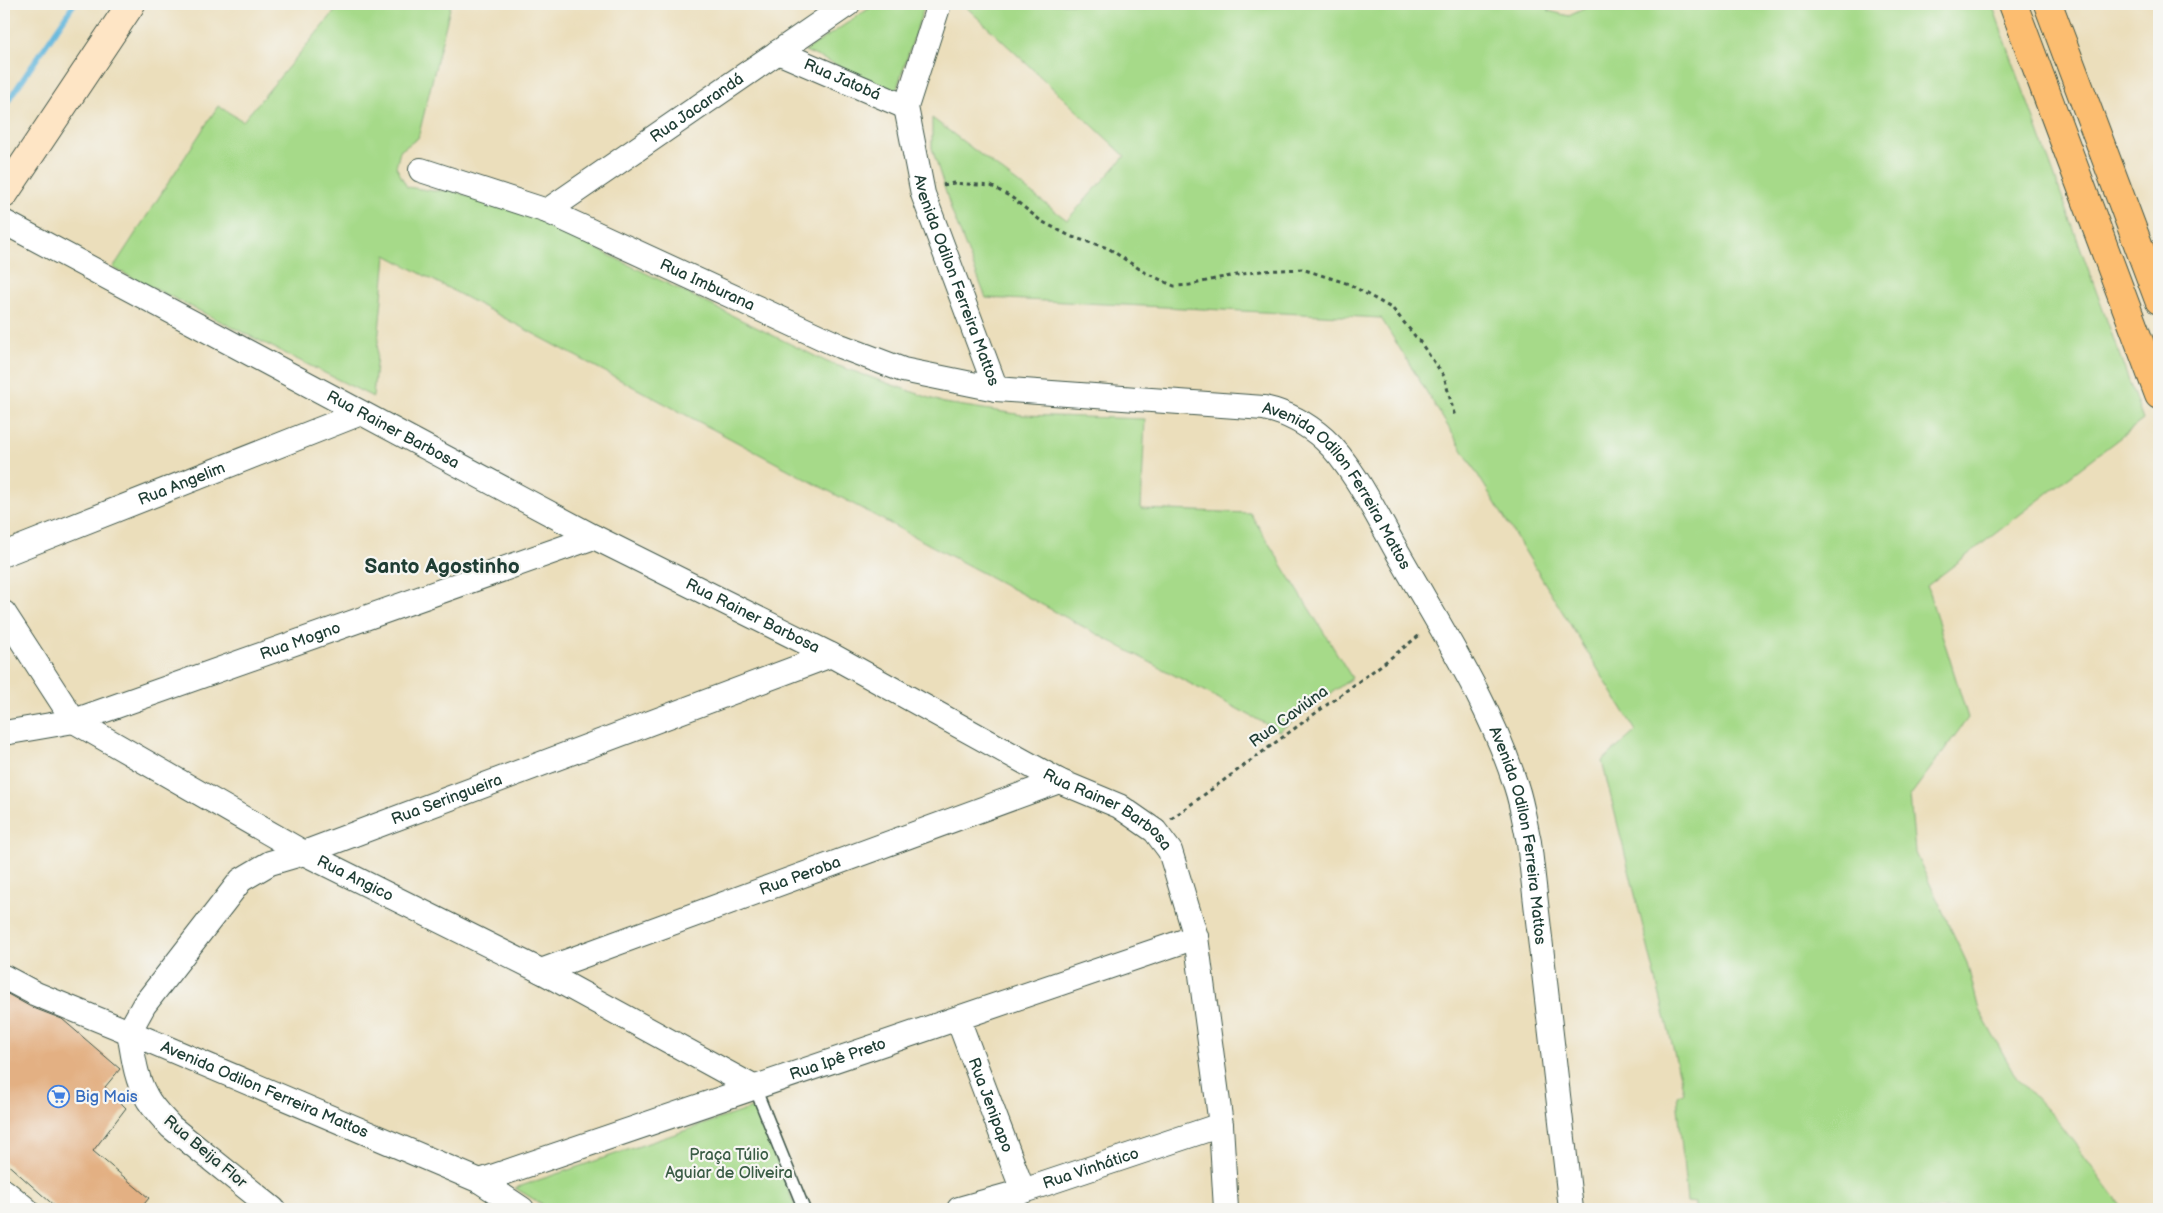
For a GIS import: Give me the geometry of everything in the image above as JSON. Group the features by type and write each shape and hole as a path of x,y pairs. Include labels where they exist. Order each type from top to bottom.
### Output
{"main road":[{"path":"2013,4 2159,395"},
{"path":"2048,4 2159,300"}],"street":[{"path":"4,194 131,4"},
{"name":"Rua Jacarandá","path":"547,211 848,4"},
{"name":"Avenida Odilon Ferreira Mattos","path":"939,4 906,107 923,194 996,389 1264,408 1285,413 1325,440 1359,485 1476,690 1501,744 1517,788 1529,842 1568,1207"},
{"name":"Rua Jatobá","path":"778,52 906,107"},
{"name":"Rua Imburana","path":"421,170 547,211 840,346 903,370 996,389"},
{"name":"Rua Rainer Barbosa","path":"4,222 594,537 831,655 1059,781 1119,806 1154,831 1170,851 1196,937 1221,1125 1226,1209"},
{"name":"Rua Angelim","path":"4,554 361,413"},
{"name":"Rua Mogno","path":"4,733 74,721 594,537"},
{"name":"Rua Angico","path":"4,613 74,721 304,853 541,971 754,1088"},
{"name":"Rua Seringueira","path":"129,1032 144,1005 241,880 270,863 304,853 831,655"},
{"name":"Rua Peroba","path":"541,971 1059,781"},
{"name":"Rua Ipê Preto","path":"480,1181 1196,937"},
{"name":"Avenida Odilon Ferreira Mattos","path":"4,977 36,994 480,1181 522,1209"},
{"name":"Rua Jenipapo","path":"958,1019 1024,1191"},
{"name":"Rua Beija Flor","path":"129,1032 142,1086 146,1096 157,1112 171,1127 274,1209"},
{"name":"Rua Vinhático","path":"959,1209 1024,1191 1221,1125"},
{"path":"4,1191 26,1209"}],"lane":[{"path":"754,1088 804,1209"}],"path":[{"path":"954,183 991,186 1011,198 1040,220 1072,237 1108,248 1144,272 1174,286 1190,285 1219,278 1260,272 1302,269 1348,284 1393,309 1420,342 1444,376 1456,417"},
{"name":"Rua Caviúna","path":"1154,831 1384,664 1437,622"}],"green space":[{"path":"341,4 451,4 418,138 400,151 396,167 407,187 434,191 450,190 544,220 607,254 827,362 944,403 1023,415 1145,419 1141,509 1250,513 1352,678 1279,731 386,255 373,397 113,268 218,106 243,121"},
{"path":"876,4 925,4 896,91 805,51"},
{"path":"963,4 1546,4 1549,11 1569,16 1594,4 1992,4 2143,420 1927,586 1968,718 1910,796 1915,852 1967,963 1979,1010 2016,1077 2060,1124 2124,1209 1695,1209 1695,1203 1687,1202 1677,1095 1684,1093 1602,761 1636,731 1381,318 986,298 952,212 932,148 932,118 1067,220 1125,156"},
{"name":"Praça Túlio Aguiar de Oliveira","path":"755,1107 796,1209 550,1209 515,1188"}],"building":[{"name":"Big Mais","path":"4,992 31,1007 62,1019 120,1069 105,1087 126,1108 93,1151 149,1198 140,1209 58,1209 4,1161"}],"waterway":[{"path":"4,107 74,4"}],"place":[{"name":"Big Mais","path":"59,1097"}],"district":[{"name":"Santo Agostinho","path":"442,566"}]}
